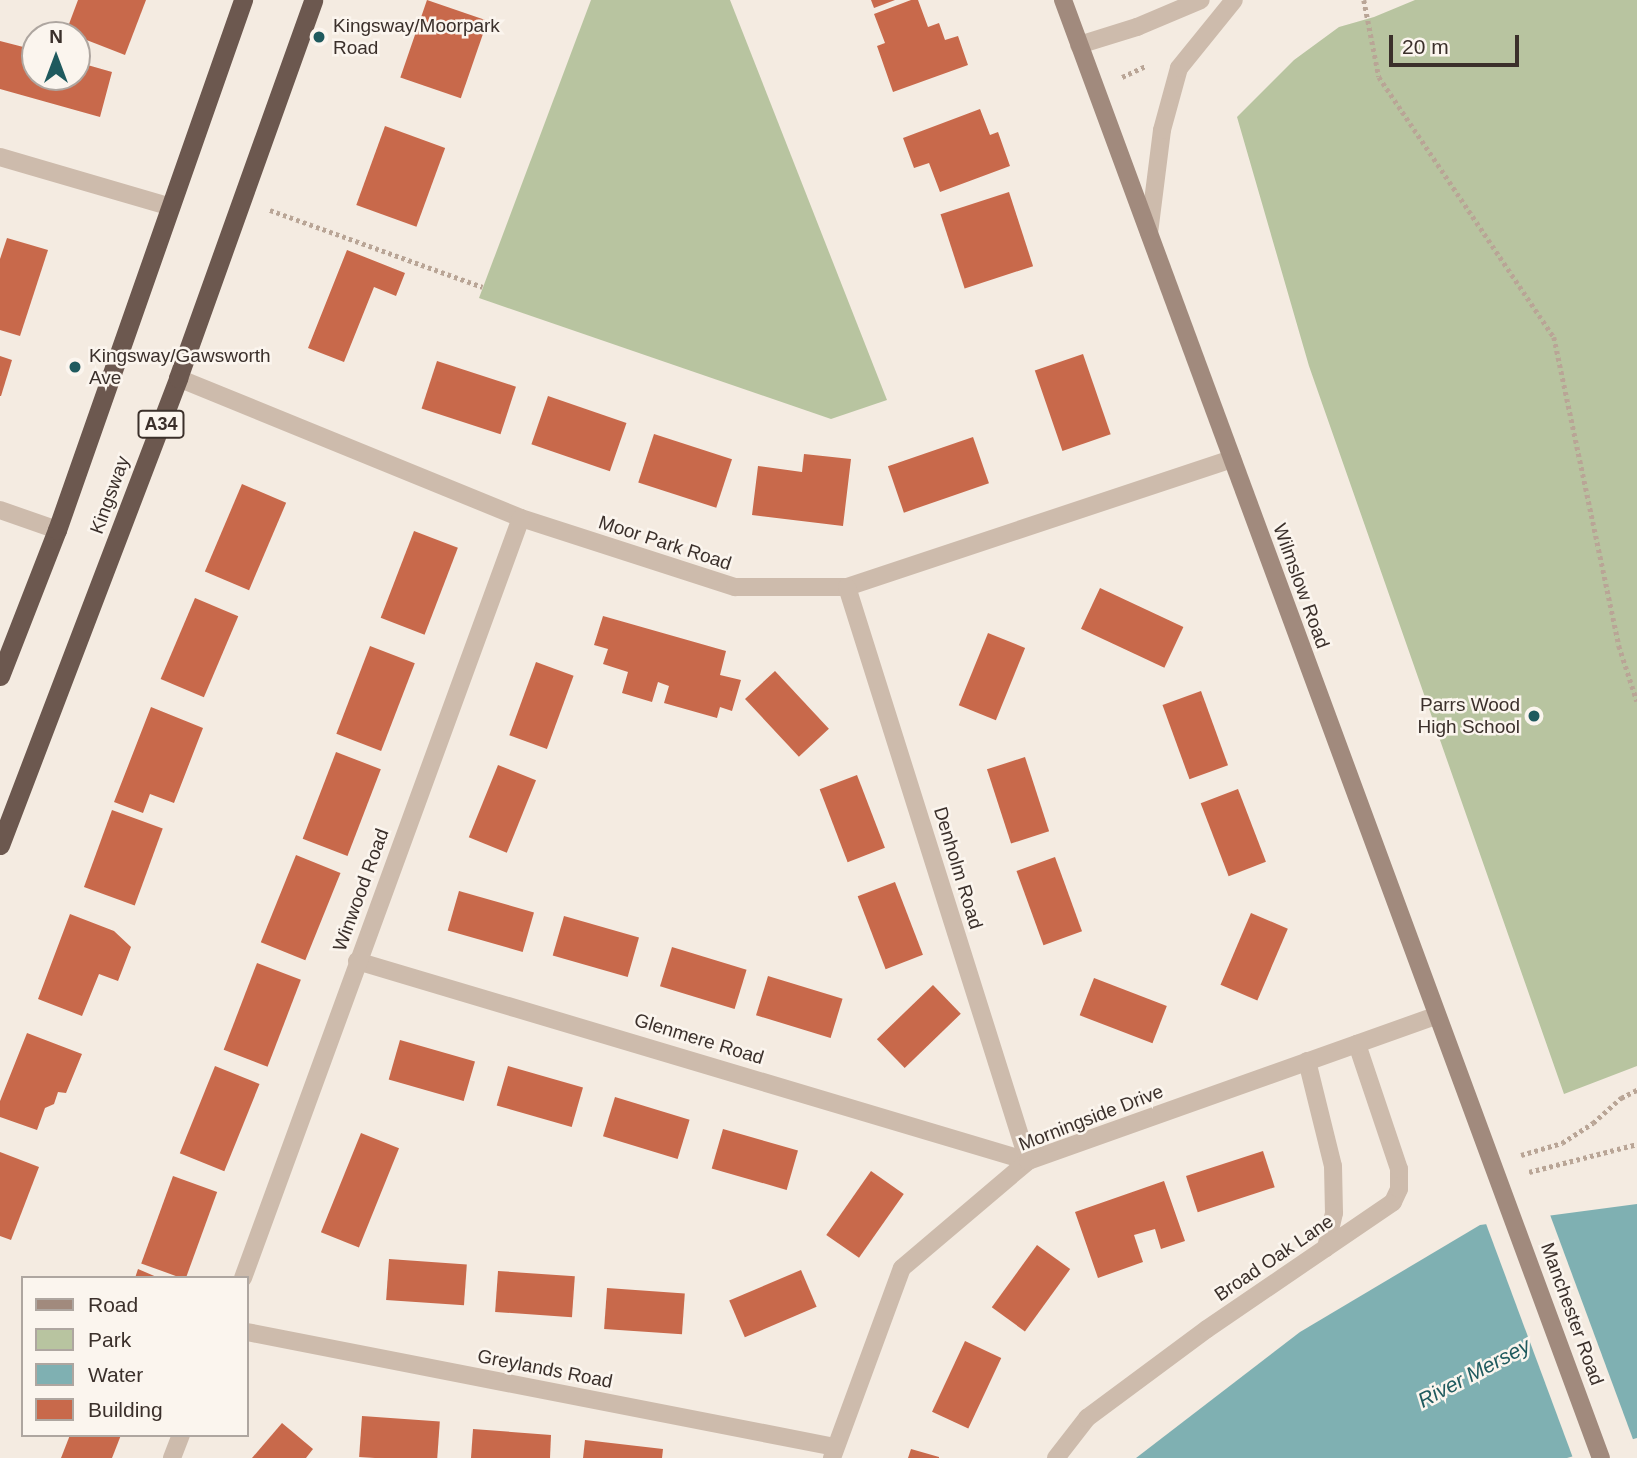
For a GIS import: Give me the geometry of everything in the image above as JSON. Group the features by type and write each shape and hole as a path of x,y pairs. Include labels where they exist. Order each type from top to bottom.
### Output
{"highway":[{"name":"Kingsway","path":"0,676 57,530 243,0"},
{"name":"Kingsway","path":"0,845 178,378 313,0"}],"main road":[{"name":"Wilmslow Road","path":"1063,0 1436,1016 1503,1185"},
{"name":"Manchester Road","path":"1503,1185 1600,1455"}],"street":[{"path":"1079,45 1137,27 1201,0"},
{"path":"1149,233 1162,130 1179,68 1234,0"},
{"path":"0,157 171,207"},
{"name":"Moor Park Road","path":"178,378 521,518 735,587 847,587 1232,458"},
{"path":"0,510 57,530"},
{"name":"Winwood Road","path":"244,1276 521,518"},
{"name":"Denholm Road","path":"847,587 1028,1161"},
{"name":"Glenmere Road","path":"357,961 1028,1161"},
{"name":"Morningside Drive","path":"834,1452 902,1268 1028,1161 1436,1016"},
{"name":"Broad Oak Lane","path":"1056,1458 1087,1418 1207,1329 1393,1202 1399,1189 1399,1168 1357,1044"},
{"path":"1307,1061 1333,1166 1334,1213 1326,1248"},
{"name":"Greylands Road","path":"248,1332 834,1452"},
{"path":"172,1458 180,1437"}],"path":[{"path":"1364,0 1379,77 1554,337 1619,646 1637,701"},
{"path":"241,199 483,287"},
{"path":"1520,1156 1562,1143 1593,1123 1621,1098 1637,1090"},
{"path":"1535,1169 1637,1144"}],"green space":[{"path":"591,0 730,0 887,400 831,419 479,298"},
{"name":"Parrs Wood High School","path":"1415,0 1637,0 1637,1066 1564,1094 1309,366 1237,117 1294,60 1339,27 1374,17"}],"water":[{"name":"River Mersey","path":"1637,1204 1637,1438 1567,1458 1136,1458 1300,1332 1480,1225"}],"pier":[{"path":"1549,1212 1634,1442 1580,1458 1573,1458 1485,1221"}],"building":[{"path":"78,0 146,0 125,55 91,42 91,21 70,21"},
{"path":"427,0 488,21 461,98 400,78"},
{"path":"871,0 895,0 874,8"},
{"path":"911,0 918,0 928,27 939,23 945,40 958,36 968,65 893,92 877,46 885,43 874,14"},
{"path":"0,41 21,46 21,91 91,91 91,66 112,72 100,117 0,89"},
{"path":"980,109 990,135 998,132 1010,166 940,192 929,163 914,168 903,138"},
{"path":"385,126 445,148 416,227 356,205"},
{"path":"1009,192 1033,266 965,288 941,214"},
{"path":"7,238 48,250 20,336 0,330 0,259"},
{"path":"347,250 405,273 396,296 374,287 344,362 308,348"},
{"path":"1083,354 1111,434 1062,451 1035,371"},
{"path":"0,356 12,360 1,396 0,396"},
{"path":"437,361 516,387 500,434 422,409"},
{"path":"548,396 626,423 610,471 531,444"},
{"path":"654,434 732,459 716,508 638,483"},
{"path":"973,437 989,483 904,513 888,466"},
{"path":"804,454 851,459 843,526 752,515 758,466 802,472"},
{"path":"242,484 286,503 249,590 205,571"},
{"path":"414,531 458,548 425,635 381,618"},
{"path":"1100,588 1183,627 1164,668 1081,629"},
{"path":"195,598 238,616 204,697 161,679"},
{"path":"603,616 726,651 720,675 741,680 732,711 720,707 717,718 664,703 669,686 658,682 652,702 622,693 628,672 603,664 608,649 594,645"},
{"path":"988,633 1025,648 996,720 959,705"},
{"path":"370,646 415,663 381,751 336,734"},
{"path":"536,662 574,676 547,749 509,735"},
{"path":"775,671 829,729 799,757 745,699"},
{"path":"1201,691 1228,765 1189,779 1162,705"},
{"path":"151,707 203,728 174,803 150,794 143,813 114,802"},
{"path":"336,752 381,769 347,856 303,839"},
{"path":"1025,757 1049,831 1011,844 987,769"},
{"path":"498,765 536,780 507,853 469,837"},
{"path":"857,775 885,848 848,862 820,789"},
{"path":"1238,789 1266,862 1229,876 1201,803"},
{"path":"112,810 163,828 135,906 84,887"},
{"path":"296,855 341,873 305,960 261,942"},
{"path":"1055,857 1082,931 1043,945 1016,871"},
{"path":"895,882 923,955 886,969 858,896"},
{"path":"459,891 534,912 523,952 448,930"},
{"path":"1251,913 1288,929 1257,1000 1221,985"},
{"path":"70,914 114,931 131,947 118,981 99,974 82,1016 38,999"},
{"path":"564,916 639,937 628,977 553,955"},
{"path":"672,947 747,970 735,1009 660,986"},
{"path":"257,963 301,980 268,1067 224,1050"},
{"path":"768,976 843,999 831,1038 756,1015"},
{"path":"1094,978 1167,1006 1152,1043 1080,1015"},
{"path":"933,985 961,1014 905,1068 877,1039"},
{"path":"27,1033 82,1054 66,1093 58,1092 54,1104 45,1108 37,1130 0,1117 0,1101"},
{"path":"400,1040 475,1061 464,1101 389,1079"},
{"path":"215,1066 260,1084 224,1171 180,1153"},
{"path":"508,1066 583,1087 572,1127 497,1105"},
{"path":"615,1097 690,1120 678,1159 603,1136"},
{"path":"723,1129 798,1150 787,1190 712,1168"},
{"path":"361,1133 399,1148 359,1248 321,1232"},
{"path":"1263,1151 1275,1187 1198,1212 1186,1176"},
{"path":"0,1152 39,1167 11,1240 0,1236"},
{"path":"871,1171 904,1194 859,1258 826,1235"},
{"path":"173,1176 217,1192 187,1276 176,1276 141,1263"},
{"path":"1164,1181 1185,1241 1161,1249 1155,1229 1134,1235 1143,1262 1098,1278 1075,1212"},
{"path":"1037,1245 1070,1269 1025,1331 992,1307"},
{"path":"389,1259 467,1264 464,1305 386,1300"},
{"path":"138,1269 154,1276 136,1276"},
{"path":"801,1270 817,1307 745,1337 729,1300"},
{"path":"498,1271 575,1276 572,1317 495,1312"},
{"path":"607,1288 685,1293 682,1334 604,1329"},
{"path":"965,1341 1001,1358 968,1429 932,1412"},
{"path":"362,1416 440,1421 437,1458 359,1457"},
{"path":"282,1423 313,1449 306,1458 252,1458"},
{"path":"473,1429 551,1435 550,1458 471,1458"},
{"path":"69,1437 120,1437 112,1458 61,1458"},
{"path":"585,1440 663,1449 662,1458 583,1458"},
{"path":"911,1449 939,1457 939,1458 908,1458"}],"place":[{"name":"Kingsway/Moorpark Road","path":"319,37"},
{"name":"Kingsway/Gawsworth Ave","path":"75,367"},
{"name":"Parrs Wood High School","path":"1534,716"}]}
